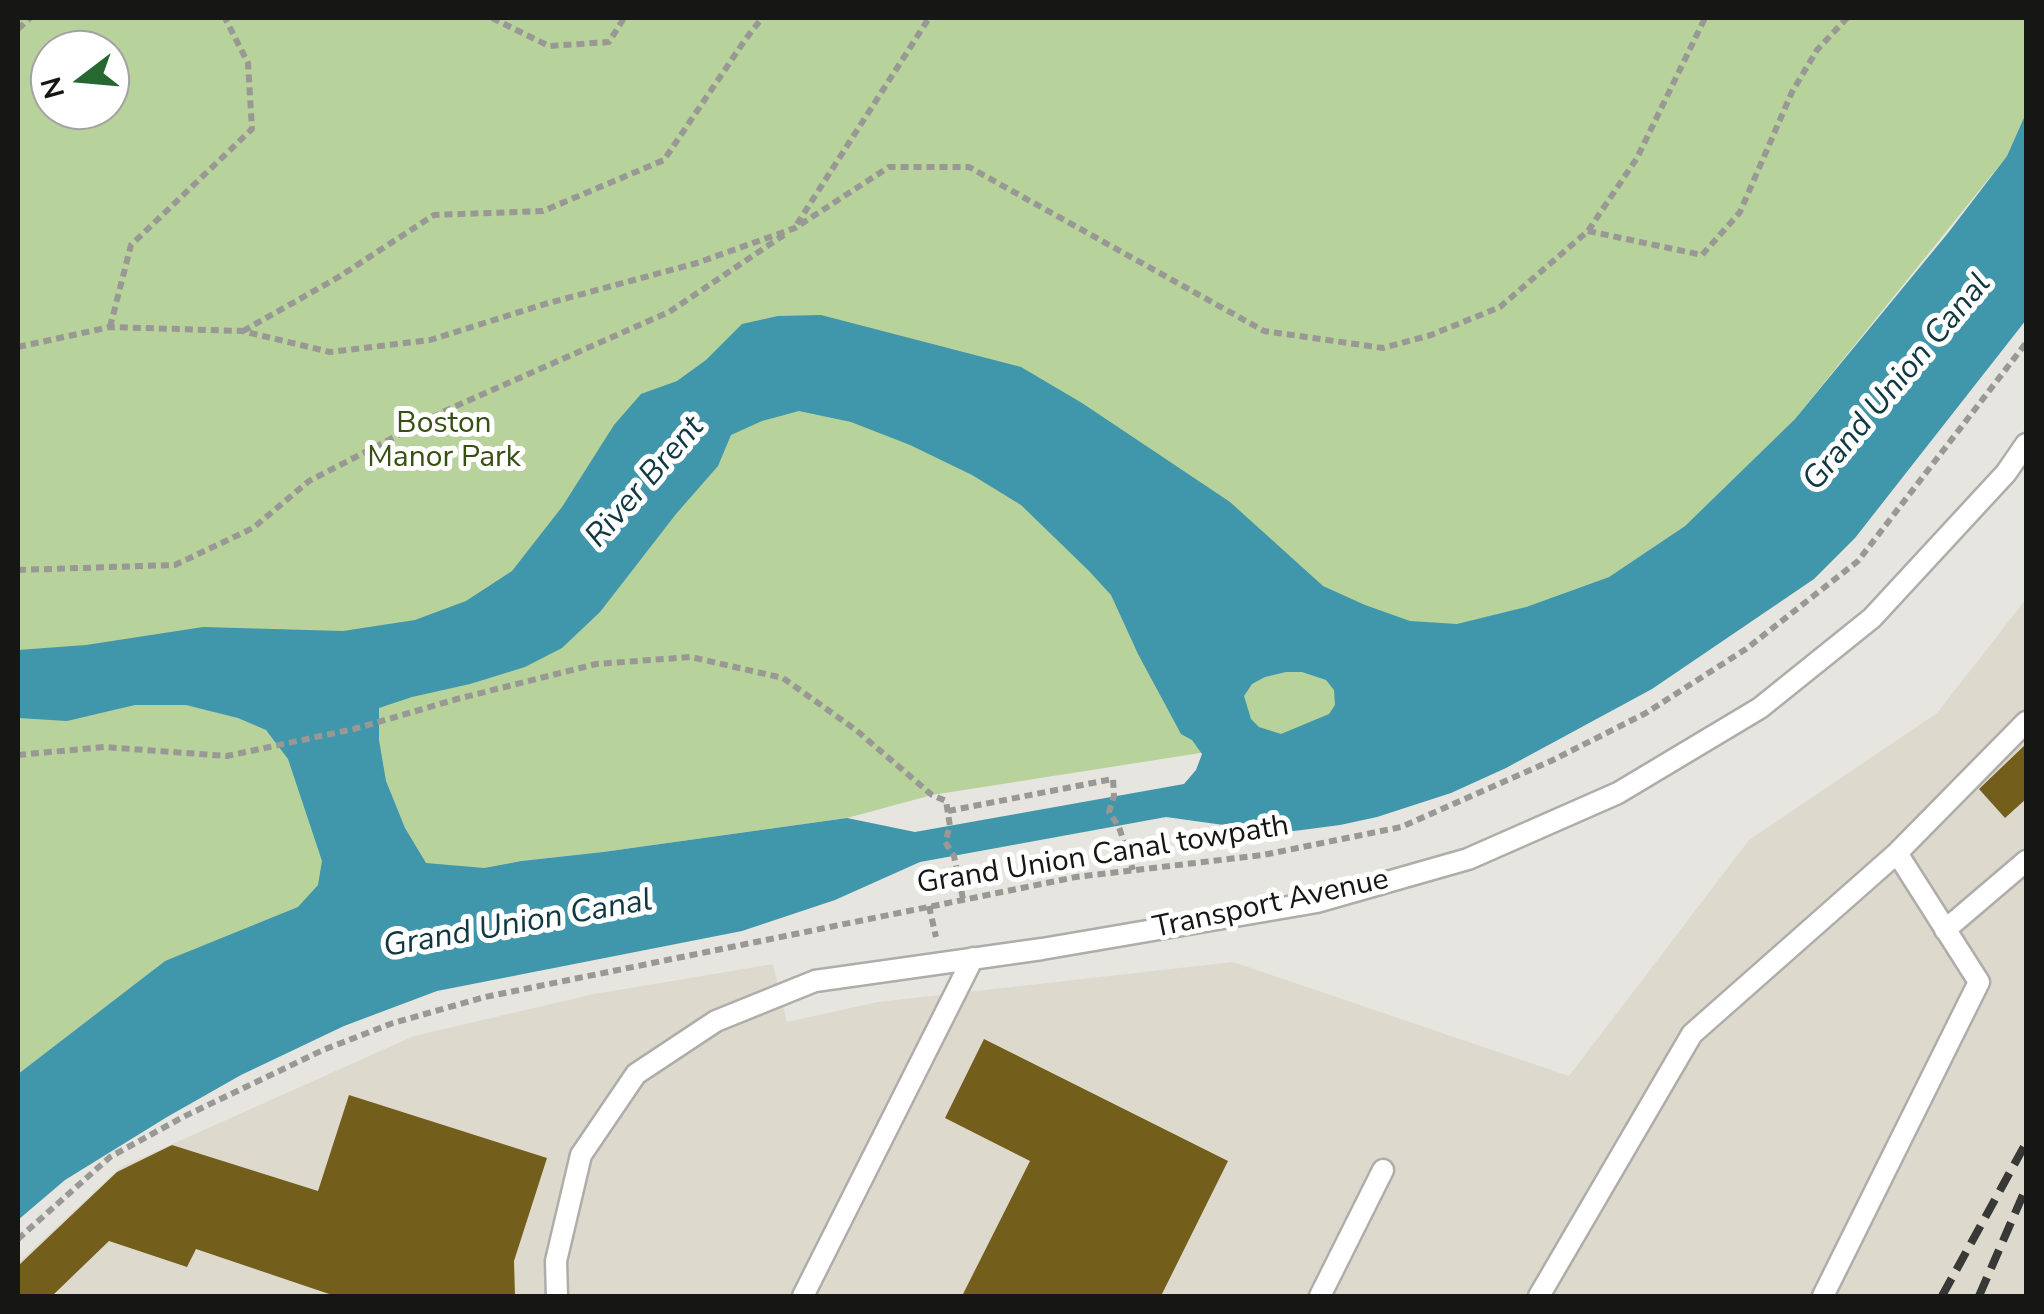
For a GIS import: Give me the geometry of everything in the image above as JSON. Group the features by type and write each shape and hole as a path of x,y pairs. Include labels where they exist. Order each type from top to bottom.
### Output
{"lane":[{"name":"Transport Avenue","path":"557,1296 556,1261 581,1155 636,1074 716,1021 815,981 1042,950 1317,902 1468,859 1618,793 1760,708 1872,618 2006,473 2026,444"},
{"path":"1539,1296 1692,1034 1897,854 2026,722"},
{"path":"1823,1296 1979,982 1897,854"},
{"path":"1945,930 2026,861"},
{"path":"803,1296 973,958"},
{"path":"1320,1296 1383,1170"}],"path":[{"path":"18,28 30,18"},
{"path":"110,328 131,245 252,129 248,63 225,18"},
{"path":"492,18 549,46 609,42 624,18"},
{"path":"242,331 338,278 434,215 542,211 664,160 762,18"},
{"path":"18,347 110,328 242,331 330,352 430,340 697,262 795,228 928,18"},
{"path":"18,570 175,565 252,528 309,481 378,445 447,410 669,312 889,168 969,168 1264,331 1382,348 1431,336 1500,307 1588,231 1637,158 1705,18"},
{"path":"1588,231 1702,255 1740,212 1792,92 1817,50 1847,18"},
{"name":"Grand Union Canal towpath","path":"18,1239 110,1157 323,1050 393,1023 485,997 1076,877 1263,854 1402,827 1551,761 1646,713 1746,649 1858,560 2026,343"},
{"path":"18,755 104,748 227,756 354,729 596,664 690,657 783,678 856,730 932,796 946,800 950,826 945,842 954,856 963,899"},
{"path":"948,811 1113,779 1114,796 1109,812 1119,827 1132,870"}],"shaded area":[{"path":"2026,599 2026,1289 2022,1296 18,1296 18,1263 121,1167 414,1036 594,994 773,964 787,1022 878,1002 1233,962 1569,1076 1749,840 1937,713"}],"green space":[{"name":"Boston Manor Park","path":"18,18 2026,18 2026,113 2007,156 1795,419 1685,526 1609,577 1526,607 1283,740 932,795 847,818 484,868 165,961 18,1074"}],"water":[{"path":"2026,113 2026,320 1855,538 1814,579 1652,689 1506,768 1451,793 1340,825 1294,831 1166,817 920,862 835,900 742,931 437,991 344,1026 241,1075 65,1180 18,1220 18,1074 165,961 298,907 318,885 322,861 288,759 266,730 238,718 186,705 135,705 67,721 18,718 18,650 86,645 203,627 343,631 415,620 466,601 512,571 562,507 614,425 641,394 677,381 706,360 742,324 778,316 821,315 1021,367 1230,502 1323,586 1365,605 1410,621 1457,624 1526,607 1609,577 1685,526 1795,419 2007,156","holes":["799,411 851,422 910,445 972,475 1021,505 1111,595 1181,734 1192,740 1202,754 1196,770 1184,784 915,832 847,818 484,868 426,863 405,828 386,781 379,740 379,708 525,667 562,648 600,612 718,466 731,435","1286,672 1302,672 1326,680 1334,690 1335,705 1329,714 1281,734 1259,727 1251,719 1244,696 1252,684"]}],"building":[{"path":"2026,744 2026,799 2005,818 1979,789"},
{"path":"984,1039 1228,1161 1161,1296 962,1296 1030,1161 945,1118"},
{"path":"349,1095 547,1158 514,1261 515,1296 335,1296 196,1249 187,1267 109,1241 52,1296 18,1296 18,1266 117,1172 172,1145 318,1191"}],"railway":[{"path":"1942,1296 2026,1143"},
{"path":"1979,1296 2026,1188"}],"water label":[{"name":"Grand Union Canal","path":"1898,383"},
{"name":"River Brent","path":"646,483"},
{"name":"Grand Union Canal","path":"518,925"}]}
